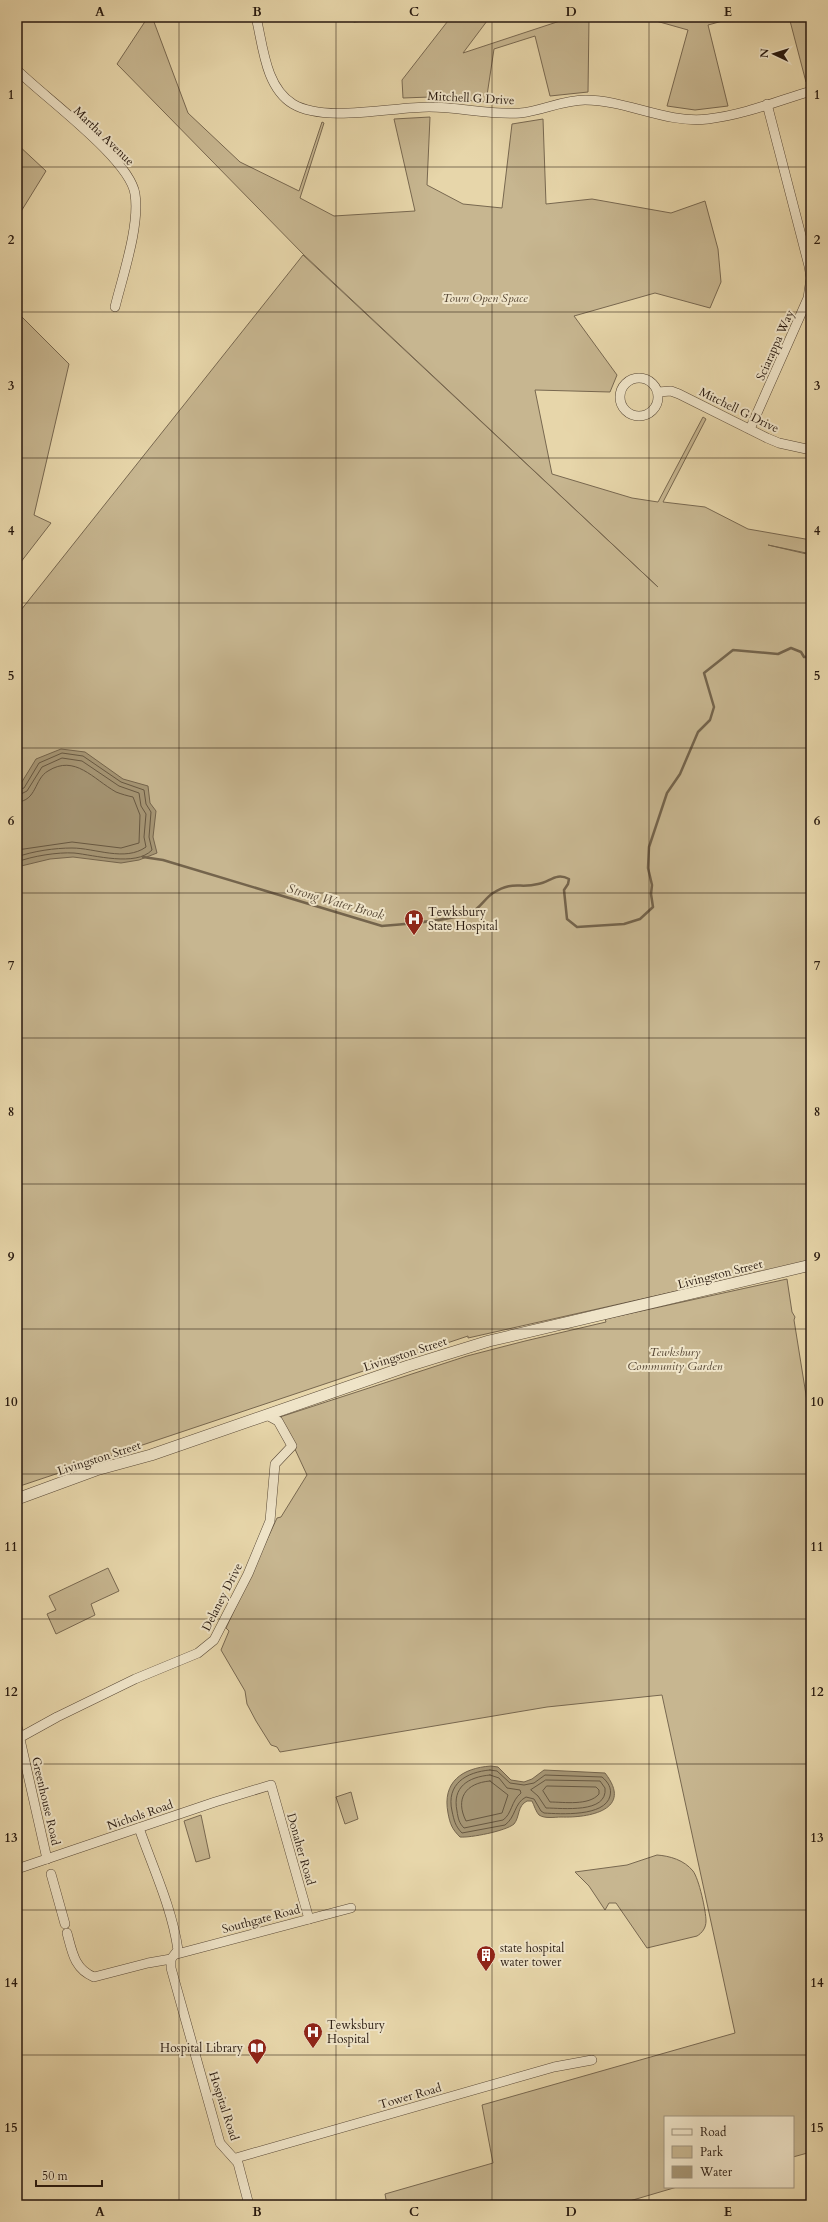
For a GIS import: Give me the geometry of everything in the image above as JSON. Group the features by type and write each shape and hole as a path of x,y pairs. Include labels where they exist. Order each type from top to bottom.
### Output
{"street":[{"path":"17,21 20,17"},
{"name":"Mitchell G Drive","path":"256,17 274,83 291,103 316,113 428,107 509,114 569,102 588,100 612,103 680,118 701,120 716,118 811,91"},
{"name":"Martha Avenue","path":"17,70 108,152 128,175 134,188 136,204 134,225 115,307"},
{"name":"Sciarappa Way","path":"750,429 801,316 808,298 811,278 767,104"},
{"path":"640,377 649,380 658,392 657,403 654,409 641,416 627,412 620,400 621,388 632,378 640,377"},
{"name":"Mitchell G Drive","path":"658,392 671,391 679,394 779,443 811,450"},
{"name":"Livingston Street","path":"17,1499 96,1470 151,1455 408,1366 489,1341 811,1265"},
{"name":"Delaney Drive","path":"19,1738 57,1717 135,1679 198,1653 214,1640 248,1574 270,1521 275,1464 292,1446 278,1421 267,1415"},
{"name":"Greenhouse Road","path":"17,1726 47,1859"},
{"name":"Nichols Road","path":"17,1869 271,1785"},
{"name":"Donaher Road","path":"271,1785 309,1919"},
{"name":"Hospital Road","path":"139,1828 169,1912 177,1943 171,1968 220,2143 236,2158 249,2205"},
{"path":"51,1874 75,1961 82,1970 94,1977 174,1957"},
{"name":"Southgate Road","path":"174,1957 351,1908"},
{"name":"Tower Road","path":"236,2158 554,2067 592,2060"}],"green space":[{"name":"Tewksbury State Hospital","path":"148,17 157,17 154,22 188,113 240,162 299,191 322,122 324,123 300,198 334,216 415,211 394,119 430,117 427,185 463,204 502,208 512,124 543,119 546,204 592,199 671,213 705,201 718,249 721,282 710,308 655,293 574,316 617,375 610,392 535,390 552,474 632,498 658,502 703,417 706,419 663,502 705,507 748,529 811,540 811,554 768,545 811,555 811,1261 468,1338 468,1336 17,1487 17,615 303,255 658,587 304,255 117,64"},
{"path":"347,17 431,17 392,18 354,22"},
{"path":"451,17 490,17 463,53 572,17 737,17 708,25 728,106 695,110 667,106 688,30 649,19 589,19 588,92 550,96 535,36 494,49 486,102 430,97 403,98 402,80"},
{"path":"789,17 811,17 811,81 806,82"},
{"path":"17,144 46,171 17,218"},
{"path":"17,312 69,364 34,515 51,523 17,567"},
{"name":"Tewksbury Community Garden","path":"787,1279 792,1312 795,1317 794,1320 811,1426 811,2152 794,2157 794,2116 664,2116 664,2188 674,2188 616,2205 387,2205 385,2194 493,2163 482,2105 735,2033 662,1695 547,1707 280,1752 277,1747 271,1745 256,1721 247,1704 245,1691 221,1650 229,1631 226,1628 277,1518 281,1517 307,1475 280,1417 467,1356 606,1322 605,1319"},
{"path":"108,1568 119,1591 91,1604 95,1615 56,1634 47,1614 56,1610 49,1596"},
{"path":"351,1792 358,1819 345,1824 336,1797"},
{"path":"201,1815 210,1858 196,1862 184,1821"},
{"path":"657,1855 676,1859 693,1871 702,1895 706,1924 701,1933 697,1936 647,1948 616,1903 609,1903 605,1910 589,1886 575,1872 627,1865"}],"water":[{"path":"61,749 85,752 123,779 148,786 150,803 156,811 153,837 157,853 139,860 121,863 73,857 50,859 17,867 17,787 20,785 36,759"},
{"path":"491,1766 498,1767 511,1780 524,1782 532,1779 544,1770 605,1773 613,1786 614,1796 611,1803 604,1809 584,1816 572,1817 550,1818 541,1816 537,1812 532,1801 527,1801 520,1809 516,1821 510,1827 488,1834 460,1837 452,1826 448,1813 447,1802 451,1785 456,1779 471,1770"}],"waterway":[{"name":"Strong Water Brook","path":"143,857 163,860 382,926 427,922 461,916 473,911 490,895 500,889 511,886 538,884 553,878 564,877 569,879 564,890 567,919 577,927 624,924 640,919 653,907 651,894 652,885 648,868 649,847 667,793 680,774 698,732 710,720 714,707 704,673 733,650 778,654 791,648 801,652 804,657 811,657"}],"place":[{"name":"Tewksbury State Hospital","path":"414,936"},
{"name":"state hospital water tower","path":"486,1972"},
{"name":"Tewksbury Hospital","path":"313,2049"},
{"name":"Hospital Library","path":"257,2065"}],"park label":[{"name":"Town Open Space","path":"485,298"}]}
